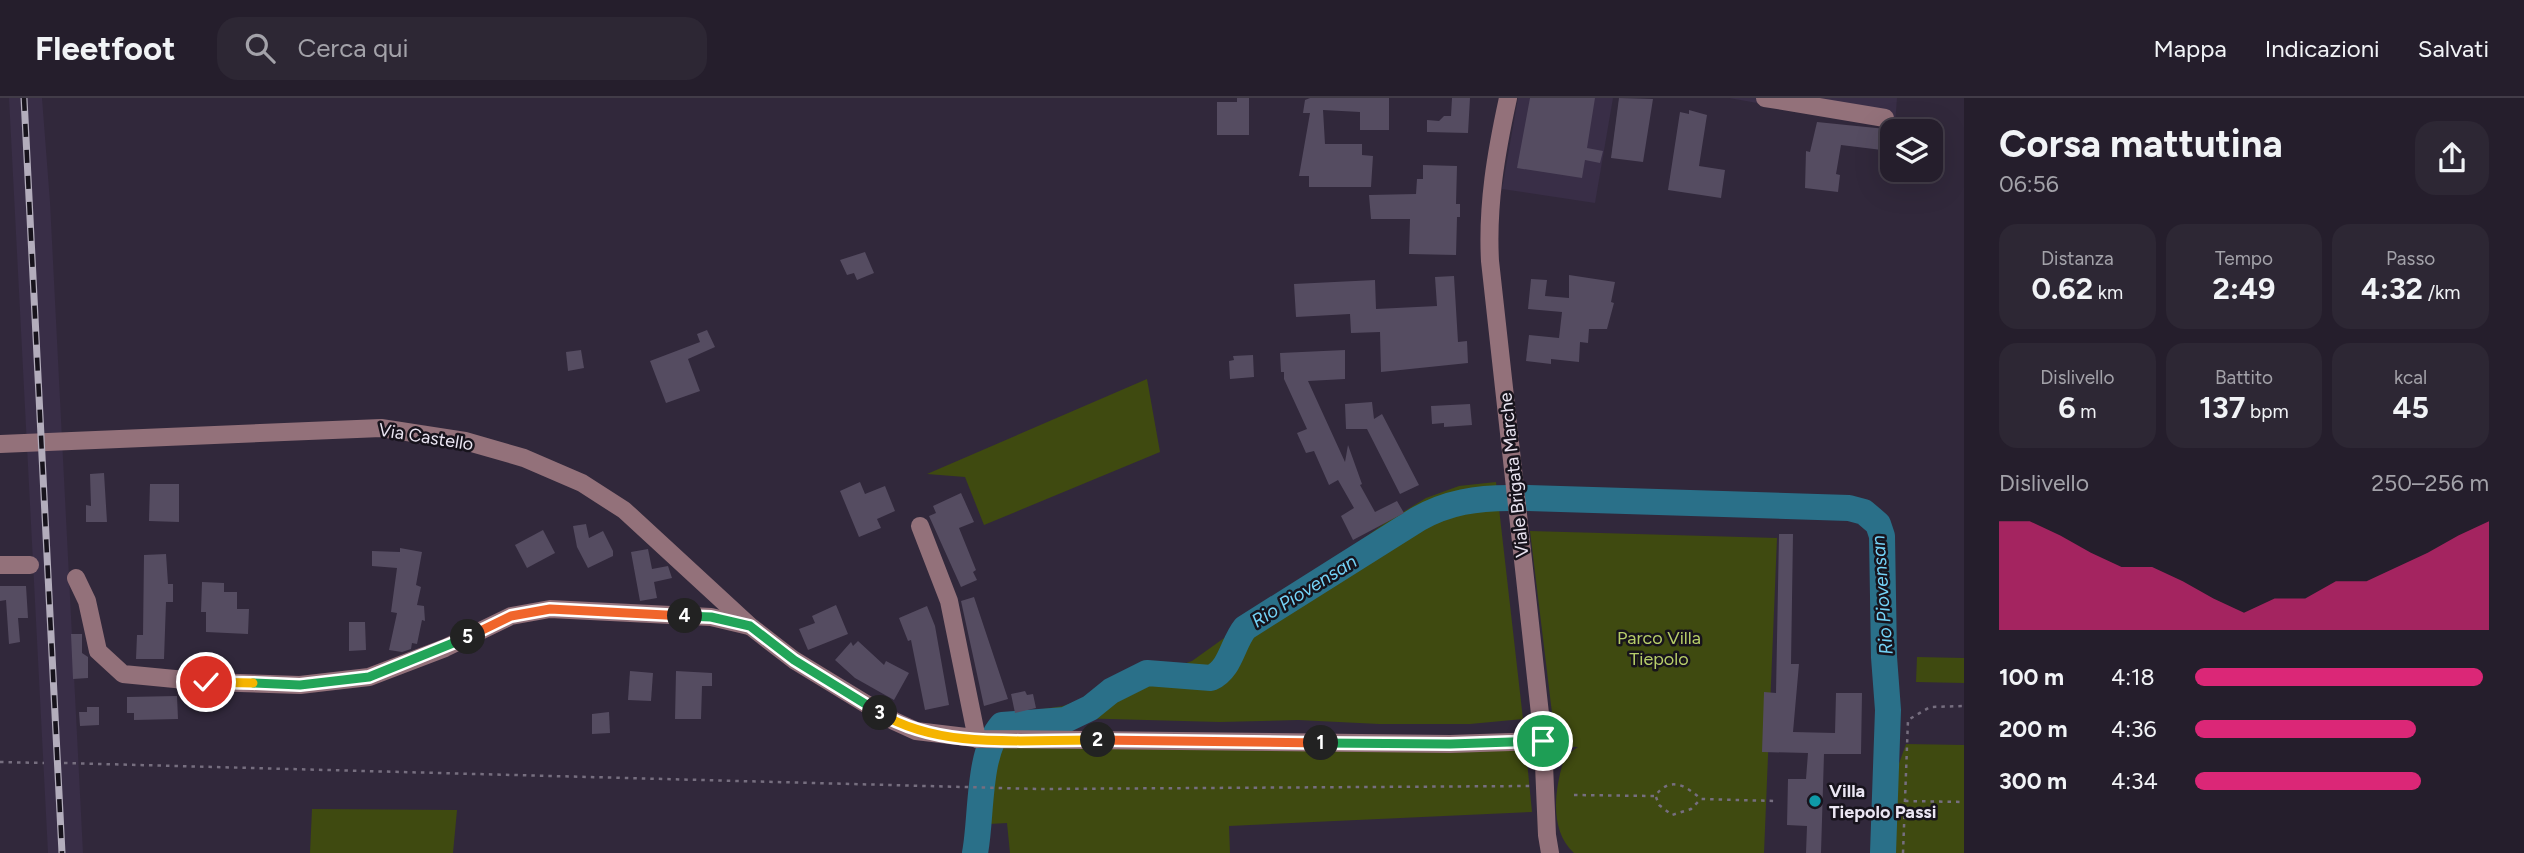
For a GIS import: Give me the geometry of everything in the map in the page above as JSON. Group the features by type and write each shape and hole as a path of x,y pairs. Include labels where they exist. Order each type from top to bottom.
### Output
{"street":[{"name":"Viale Brigata Marche","path":"1508,98 1493,170 1488,223 1543,741 1550,853"},
{"path":"1765,98 1885,118"},
{"name":"Via Castello","path":"0,444 380,428 465,441 535,463 582,483 624,510 750,626 794,660 894,721 916,731 980,739 1450,744 1543,741"},
{"path":"920,526 948,601 980,739"},
{"path":"0,565 30,565"},
{"name":"Via Castello","path":"76,578 87,601 98,651 123,674 206,682 300,685 369,677 445,648 511,616 550,609 711,617 750,626"}],"path":[{"path":"1903,853 1908,720 1930,707 1964,706"},
{"path":"0,762 44,763"},
{"path":"64,763 1039,789 1530,786"},
{"path":"1655,796 1661,789 1674,783 1686,785 1701,799 1776,801"},
{"path":"1574,795 1655,796"},
{"path":"1655,796 1659,805 1672,815 1691,810 1701,799"},
{"path":"1905,801 1964,802"}],"shaded area":[{"path":"9,98 42,98 50,202 83,853 48,853"},
{"path":"1518,98 1613,98 1595,203 1502,189"},
{"path":"1729,98 1897,98 1895,119 1880,119 1880,125"}],"green space":[{"path":"1147,379 1160,452 984,525 965,477 927,474"},
{"path":"1496,482 1523,719 1470,724 1379,724 1298,720 1220,722 995,716 1063,706 1192,661 1385,523 1426,498 1459,486"},
{"name":"Parco Villa Tiepolo","path":"1530,531 1777,538 1764,853 1574,853 1566,843 1557,820 1557,794 1565,756 1578,747 1556,746"},
{"path":"1917,657 1964,658 1964,683 1916,682"},
{"path":"978,738 1525,741 1532,812 1229,826 1230,853 1010,853 1007,823 970,825"},
{"path":"1906,744 1964,745 1964,853 1890,853 1896,772"},
{"path":"312,809 457,810 453,853 310,853"}],"building":[{"path":"1237,98 1249,98 1249,135 1217,135 1217,102 1237,102"},
{"path":"1389,98 1389,130 1360,130 1360,112 1323,110 1325,144 1362,144 1362,155 1373,156 1371,187 1309,187 1309,176 1299,176 1310,113 1303,113 1305,100"},
{"path":"1452,98 1470,98 1468,133 1427,132 1427,120 1439,121 1444,116 1451,116"},
{"path":"1530,98 1595,98 1587,148 1603,151 1600,163 1585,160 1582,178 1517,168"},
{"path":"1619,98 1653,99 1643,162 1611,158"},
{"path":"1689,110 1707,115 1699,166 1725,170 1721,198 1668,190 1680,112 1689,114"},
{"path":"1817,122 1880,128 1880,150 1841,145 1836,174 1840,175 1838,192 1805,188 1806,151 1810,152"},
{"path":"1423,165 1457,166 1456,204 1460,204 1460,217 1457,217 1456,255 1409,254 1410,219 1371,219 1369,195 1416,194 1417,179 1423,179"},
{"path":"865,252 874,273 857,280 854,273 847,275 840,260"},
{"path":"1569,275 1615,282 1611,302 1614,303 1607,329 1589,329 1588,343 1580,342 1579,362 1551,359 1551,364 1526,361 1529,335 1559,338 1562,312 1528,309 1531,279 1547,280 1545,296 1569,298"},
{"path":"1454,276 1458,342 1467,341 1468,363 1381,372 1380,332 1351,333 1350,314 1296,317 1294,284 1375,280 1376,309 1437,306 1435,277"},
{"path":"707,330 715,347 688,359 700,391 666,403 650,361 700,342 697,334"},
{"path":"581,350 584,368 568,371 566,352"},
{"path":"1345,350 1345,379 1308,381 1345,462 1348,445 1362,484 1360,485 1375,512 1397,501 1404,513 1353,540 1341,516 1354,508 1338,480 1329,485 1314,451 1306,453 1297,433 1307,429 1284,379 1284,372 1281,372 1280,353"},
{"path":"1253,355 1254,377 1230,379 1229,361 1234,360 1233,356"},
{"path":"1372,402 1374,419 1382,414 1419,485 1400,494 1367,429 1346,429 1345,404"},
{"path":"1470,404 1472,425 1444,427 1444,423 1432,424 1431,406"},
{"path":"104,473 107,522 86,522 86,505 91,506 90,474"},
{"path":"860,482 865,494 885,486 895,511 877,519 881,528 859,537 840,491"},
{"path":"150,484 179,484 179,522 149,521"},
{"path":"961,493 974,522 959,528 976,570 973,572 977,580 961,587 929,516 936,513 933,506"},
{"path":"586,524 589,538 603,531 613,551 613,556 588,568 577,547 573,526"},
{"path":"543,530 555,553 527,568 515,545"},
{"path":"1779,534 1793,534 1791,664 1799,664 1793,732 1835,733 1836,693 1862,693 1861,754 1824,754 1821,853 1806,853 1807,826 1787,825 1788,779 1806,779 1808,753 1762,752 1764,692 1776,693"},
{"path":"400,548 422,552 416,585 421,587 417,605 424,606 425,621 422,620 417,644 412,643 411,649 402,652 389,650 397,613 391,612 397,568 372,566 372,551 400,552"},
{"path":"648,549 652,569 668,566 672,578 654,582 657,598 640,601 631,552"},
{"path":"166,554 168,584 173,584 173,602 166,602 164,659 136,659 137,635 143,635 144,555"},
{"path":"202,582 224,583 224,592 237,592 237,609 249,609 248,634 206,632 206,612 201,612"},
{"path":"0,586 26,586 28,618 18,618 20,642 9,644 6,600 0,601"},
{"path":"974,597 1008,699 984,706 961,601"},
{"path":"836,605 848,634 808,650 799,629 815,623 812,616"},
{"path":"927,606 935,626 949,705 925,710 911,640 908,641 899,618"},
{"path":"349,622 365,622 366,650 349,651"},
{"path":"71,634 82,634 82,653 88,657 88,678 73,679"},
{"path":"858,641 884,665 886,661 909,673 894,700 855,678 835,660 851,642 853,646"},
{"path":"630,671 653,673 651,701 628,700"},
{"path":"676,671 712,673 712,686 702,686 701,719 675,719"},
{"path":"1025,691 1027,695 1033,694 1036,708 1015,713 1011,694"},
{"path":"177,696 178,719 134,720 134,713 127,713 127,697"},
{"path":"87,707 99,707 99,725 80,726 79,712 87,712"},
{"path":"609,712 610,733 592,734 592,714"}],"waterway":[{"name":"Rio Piovensan","path":"975,853 984,768 994,737 1002,725 1065,720 1090,708 1111,691 1147,673 1211,678 1223,669 1245,628 1418,519 1463,502 1510,498"},
{"name":"Rio Piovensan","path":"1528,498 1849,508 1864,512 1878,524 1882,536 1884,657 1888,710 1883,853"}],"railway":[{"path":"24,98 62,853"}],"place":[{"name":"Villa Tiepolo Passi","path":"1815,801"}],"route":[{"path":"206,682 300,685 369,677 445,648 511,616 550,609 711,617 750,626 794,660 894,721 916,731 941,735 983,739 1450,744 1543,741"}]}
